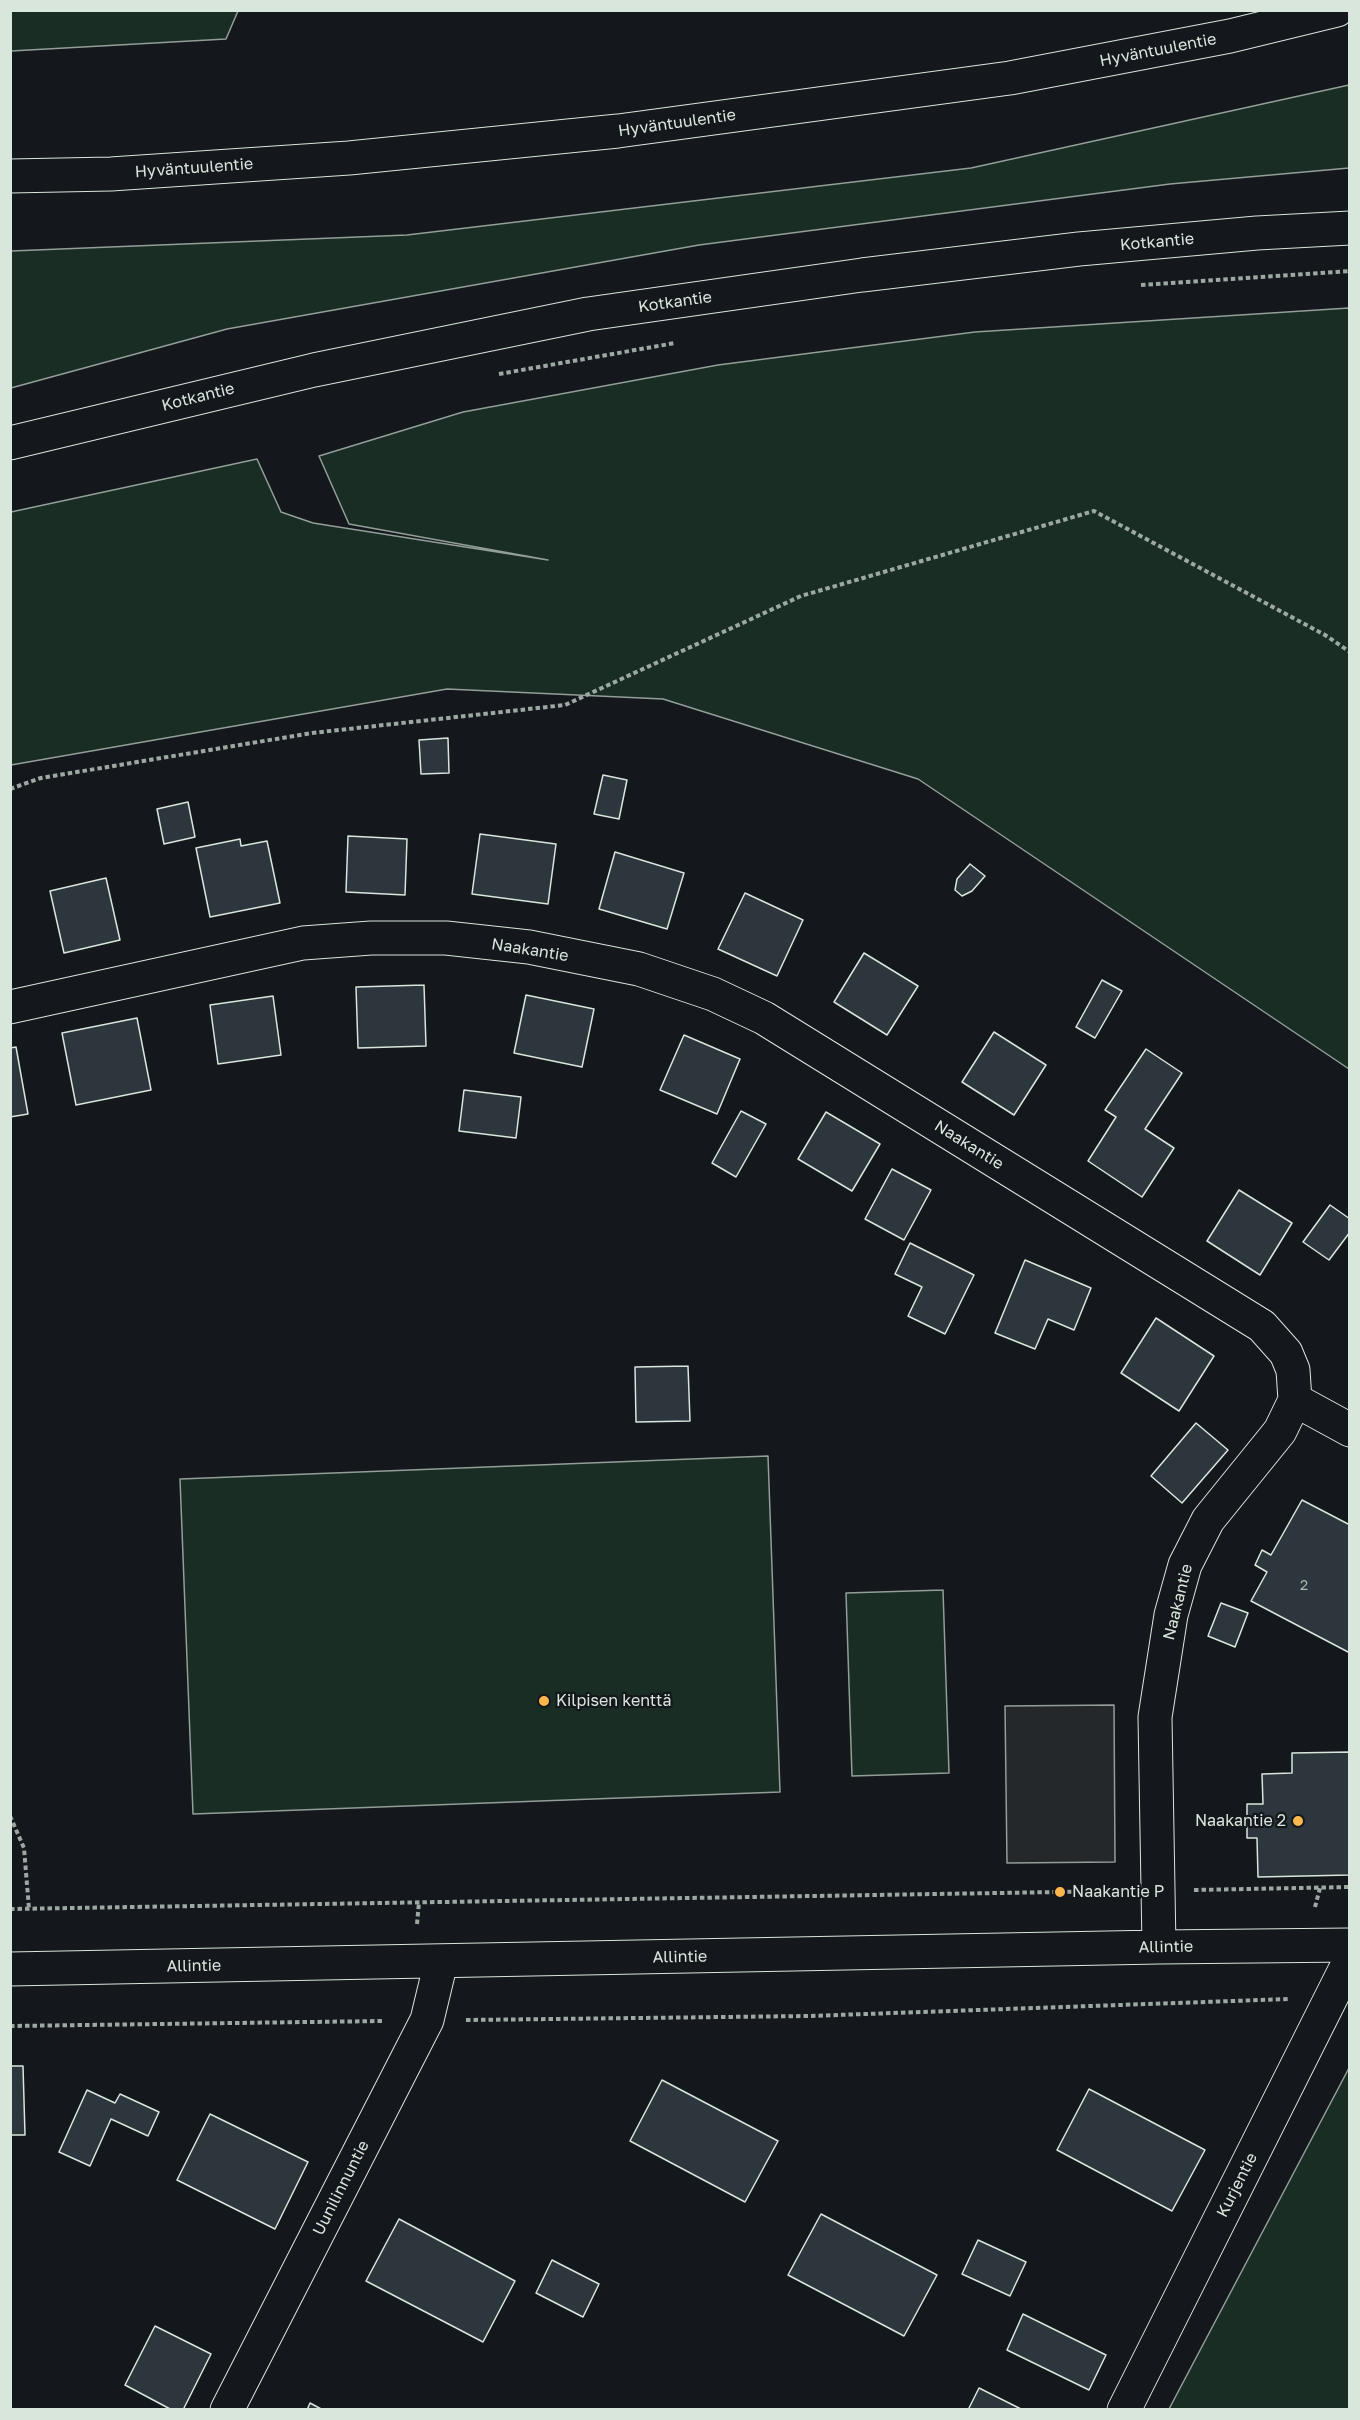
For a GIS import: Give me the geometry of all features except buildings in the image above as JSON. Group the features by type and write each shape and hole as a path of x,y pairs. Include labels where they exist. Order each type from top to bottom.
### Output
{"main road":[{"name":"Hyväntuulentie","path":"10,176 111,174 349,158 618,131 1010,78 1230,36 1337,10"},
{"name":"Kotkantie","path":"10,442 314,370 588,314 862,275 1079,249 1257,233 1350,228"},
{"name":"Naakantie","path":"10,1007 303,943 371,938 446,938 529,947 639,969 713,994 764,1018 1262,1326 1286,1353 1293,1370 1295,1400 1280,1431 1208,1520 1185,1565 1171,1615 1155,1717 1159,1947"},
{"path":"1295,1400 1350,1430"},
{"name":"Allintie","path":"10,1969 1350,1945"},
{"name":"Kurjentie","path":"1124,2409 1350,1959"},
{"name":"Uunilinnuntie","path":"227,2409 427,2020 441,1962"}],"path":[{"path":"1131,285 1350,271"},
{"path":"488,376 684,341"},
{"path":"10,789 41,778 312,733 565,705 801,596 1094,511 1325,635 1349,652"},
{"path":"10,1816 24,1848 29,1909"},
{"path":"10,1909 1350,1887"},
{"path":"10,2026 808,2016 1295,1998 1329,2003"}],"green space":[{"path":"11,10 238,11 226,39 11,51"},
{"path":"1349,85 1349,168 1170,184 699,245 227,329 11,388 11,251 407,235 971,168"},
{"path":"1349,308 1349,1069 918,779 663,699 447,689 11,765 11,512 257,459 281,512 313,523 548,560 349,524 319,456 463,412 718,365 975,332"},
{"path":"768,1456 780,1792 193,1814 180,1479"},
{"path":"943,1590 949,1773 852,1776 846,1593"},
{"path":"1349,2068 1349,2409 1169,2409"}],"shaded area":[{"path":"1114,1705 1115,1862 1007,1863 1005,1706"}],"place":[{"name":"Kilpisen kenttä","path":"544,1701"},
{"name":"Naakantie 2","path":"1298,1821"},
{"name":"Naakantie P","path":"1060,1892"}]}
